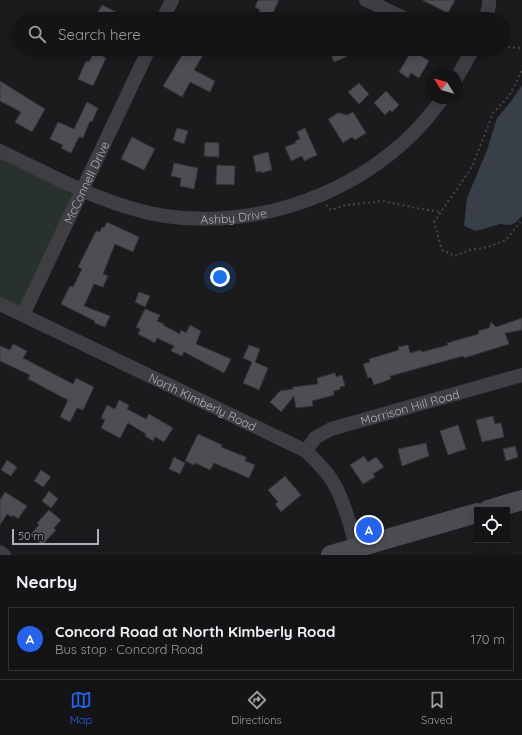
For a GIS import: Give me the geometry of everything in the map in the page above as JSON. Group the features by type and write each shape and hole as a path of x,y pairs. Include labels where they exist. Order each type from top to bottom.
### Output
{"main road":[{"path":"498,507 522,500"},
{"path":"331,555 357,551 474,514"}],"street":[{"path":"166,12 172,0"},
{"path":"366,0 391,12"},
{"path":"488,12 489,0"},
{"name":"McConnell Drive","path":"23,315 146,56"},
{"path":"462,68 468,56"},
{"name":"Ashby Drive","path":"0,151 92,195 146,212 165,216 200,218 250,216 315,197 339,187 364,172 404,143 438,104"},
{"name":"North Kimberly Road","path":"0,304 306,451 320,464 332,480 342,504 357,551"},
{"name":"Morrison Hill Road","path":"306,451 315,438 331,429 522,375"},
{"path":"0,552 4,555"}],"path":[{"path":"510,47 522,48"},
{"path":"522,71 509,96 493,113 472,167 434,222 442,250 455,256 470,250 488,248 506,240 522,220"},
{"path":"315,197 331,210 346,205 383,201 441,212"}],"shaded area":[{"path":"522,85 522,216 515,223 510,225 500,224 476,231 464,226 467,198 487,150 497,118 510,103"},
{"path":"0,153 80,190 22,313 0,302"}],"building":[{"path":"258,0 279,0 273,12 259,12 260,10 255,7"},
{"path":"422,0 455,0 449,12"},
{"path":"102,5 116,12 98,12"},
{"path":"92,56 102,56 106,58 93,86 78,79 86,61 89,62"},
{"path":"182,56 202,56 194,70 215,81 210,92 190,82 182,97 163,86"},
{"path":"332,56 346,56 346,57 334,62"},
{"path":"408,56 421,56 429,61 419,78 411,73 408,78 399,72"},
{"path":"0,81 45,109 32,132 15,122 21,112 0,101"},
{"path":"359,83 369,94 359,104 348,92"},
{"path":"386,91 399,105 392,112 390,110 385,115 374,103"},
{"path":"87,102 98,108 92,122 90,121 83,138 79,137 71,153 61,148 63,145 50,139 58,122 74,129"},
{"path":"353,112 366,133 355,140 352,137 343,143 328,119 338,113 348,115"},
{"path":"177,128 188,131 184,144 173,140"},
{"path":"305,128 317,155 304,161 302,156 291,161 285,147 296,143 295,141 300,139 297,132"},
{"path":"132,137 155,149 144,170 121,159"},
{"path":"205,142 219,143 219,157 204,156"},
{"path":"268,152 272,170 261,173 261,171 256,172 253,156"},
{"path":"174,163 198,168 194,189 180,186 181,178 171,176"},
{"path":"217,165 235,166 234,185 216,184"},
{"path":"107,222 139,237 133,252 115,244 103,274 108,276 103,287 94,284 84,306 110,316 105,327 94,323 95,321 61,304 70,286 73,287 82,269 78,267 96,231 100,232 102,227 104,228"},
{"path":"139,292 150,296 145,307 135,302"},
{"path":"145,309 160,315 157,321 180,334 181,330 186,333 190,325 201,331 196,344 231,359 224,373 184,352 182,356 171,351 174,346 157,338 155,343 138,334 140,329 136,327"},
{"path":"522,318 522,330 505,333 509,344 464,358 463,356 390,376 391,379 374,385 371,377 368,378 363,364 370,362 369,359 399,350 398,347 408,345 410,353 421,350 422,352 479,334 478,331 489,328 491,322 496,327"},
{"path":"13,344 27,351 23,358 73,384 76,378 94,387 83,410 77,408 70,422 60,417 68,400 28,379 30,375 0,361 0,346 10,350"},
{"path":"249,345 260,349 255,362 268,368 259,390 243,383 252,362 243,358"},
{"path":"335,373 336,377 342,375 345,386 334,391 334,395 312,401 313,406 296,408 294,396 281,412 270,402 280,391 293,389 293,387 318,384 317,378"},
{"path":"119,400 129,405 127,409 146,419 149,414 173,428 164,442 155,437 153,441 145,436 146,434 128,423 120,438 101,428 105,420 101,418 107,405 115,409"},
{"path":"493,416 495,424 501,423 504,437 482,442 476,420"},
{"path":"458,425 466,449 448,455 440,431"},
{"path":"198,434 222,445 221,447 246,457 245,461 255,465 249,478 214,463 210,470 195,463 194,465 185,461"},
{"path":"426,443 429,456 402,466 398,449"},
{"path":"515,446 518,457 506,461 503,449"},
{"path":"364,456 368,462 376,457 384,467 373,474 375,477 363,484 350,465"},
{"path":"174,457 185,463 180,474 169,469"},
{"path":"7,460 17,467 11,476 1,470"},
{"path":"41,470 51,477 43,487 34,481"},
{"path":"285,476 301,495 281,512 275,504 278,502 268,490"},
{"path":"49,491 58,499 51,508 42,501"},
{"path":"5,492 27,506 18,519 13,515 12,517 7,514 0,525 0,500"},
{"path":"49,510 61,520 54,528 56,530 42,545 30,535 39,525 37,523"}],"place":[{"name":"Concord Road at North Kimberly Road","path":"369,530"}]}
